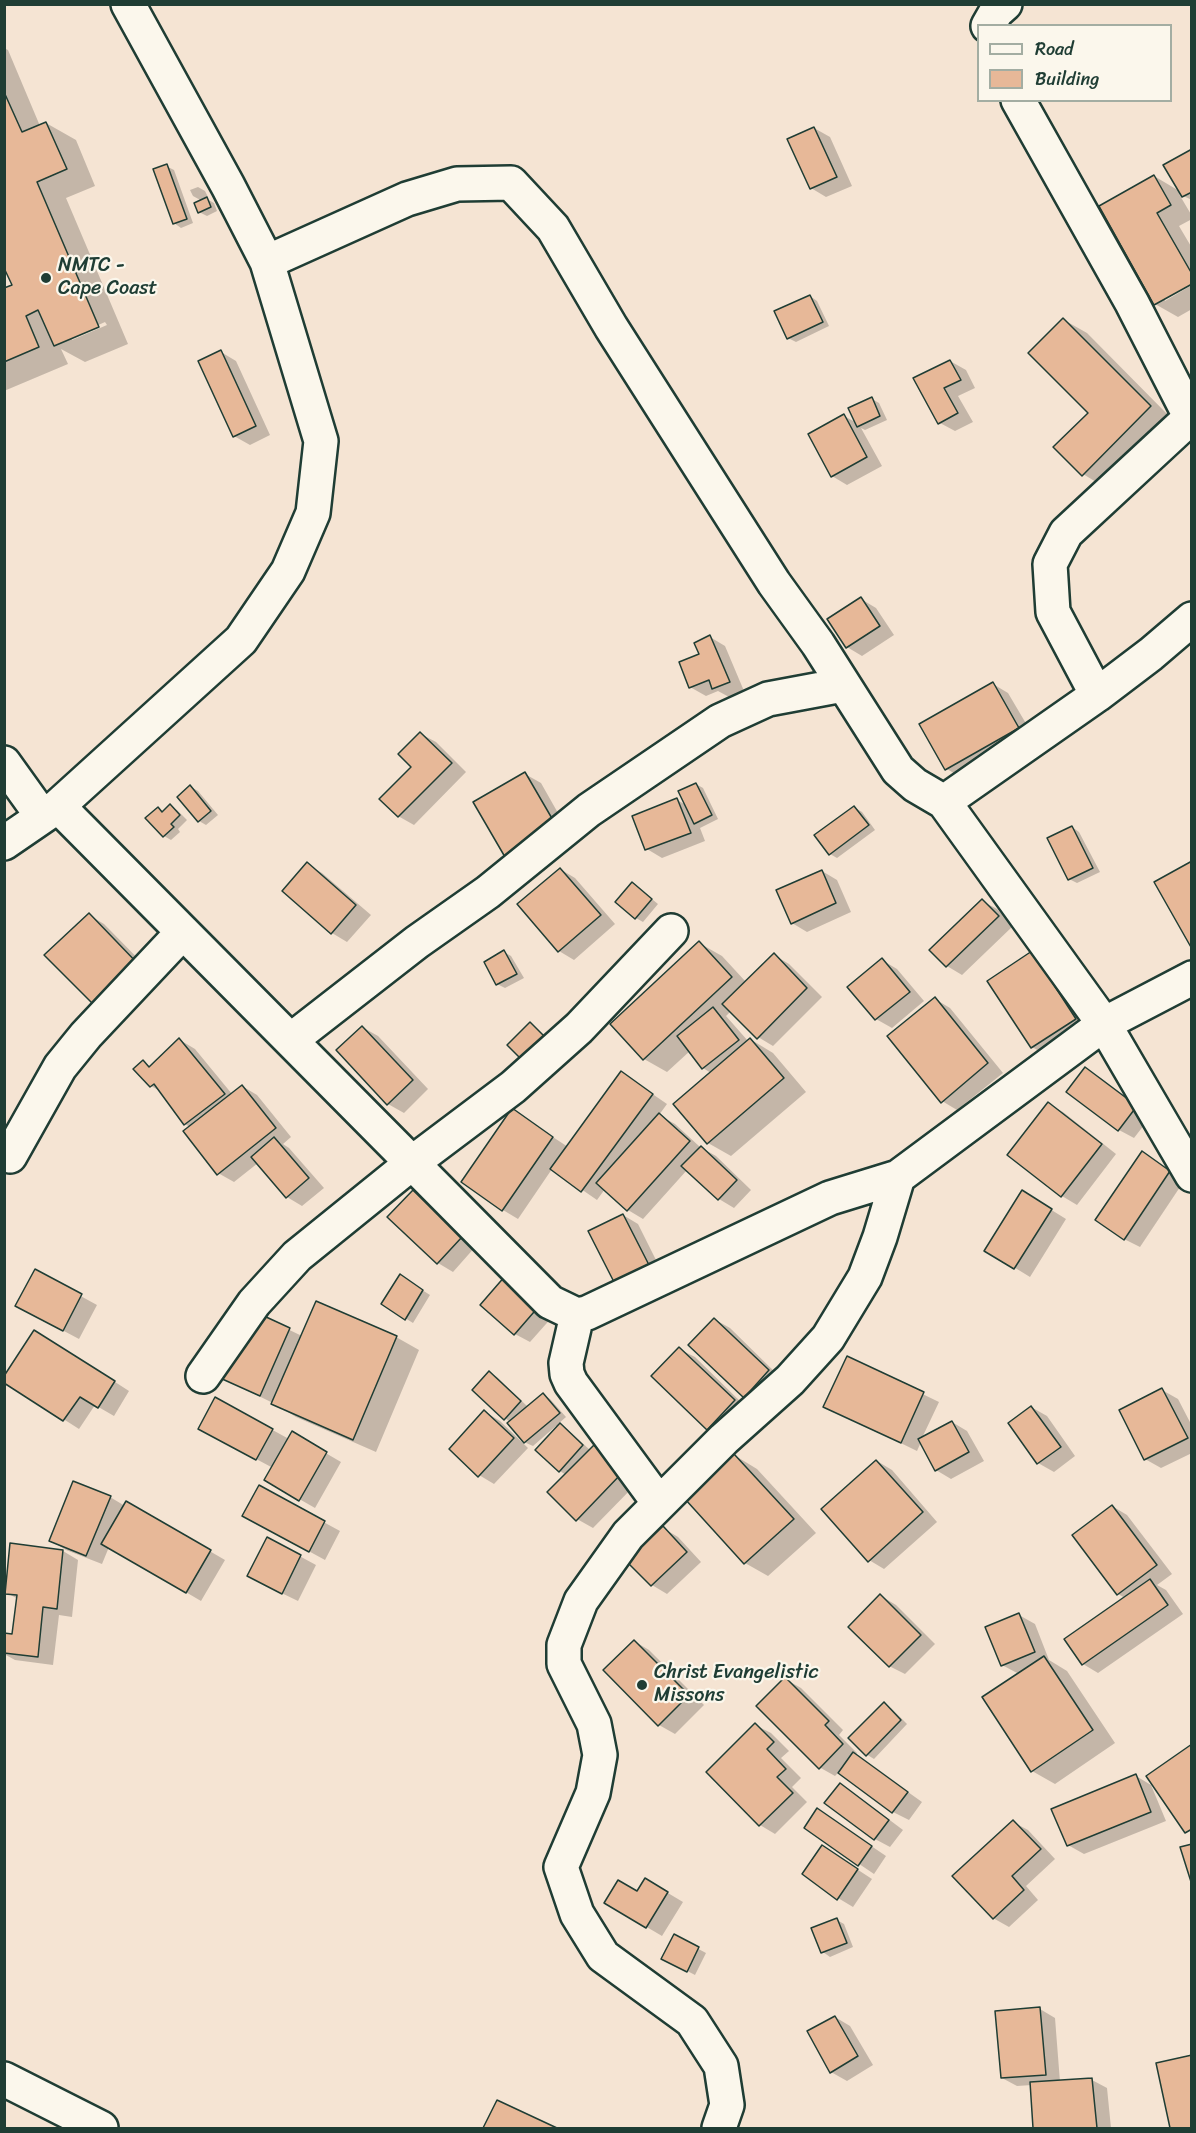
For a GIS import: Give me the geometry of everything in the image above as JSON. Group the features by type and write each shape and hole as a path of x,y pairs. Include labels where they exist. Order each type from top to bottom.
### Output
{"street":[{"path":"4,843 50,811 241,640 288,571 313,513 321,441 267,262 128,4"},
{"path":"989,24 996,12 1005,4"},
{"path":"1019,102 1132,303 1191,419 1066,533 1050,564 1053,612 1097,695"},
{"path":"267,262 407,200 457,184 511,183 553,228 611,327 774,584 818,644 898,770 915,785 944,802 1104,1024 1191,1176"},
{"path":"944,802 1097,695 1151,654 1191,619"},
{"path":"291,1040 417,942 488,892 589,810 720,721 768,699 843,685"},
{"path":"4,763 50,811 183,932 549,1302 577,1315 830,1198 898,1177 1104,1024 1191,978"},
{"path":"203,1376 254,1303 297,1256 412,1163 513,1087 579,1028 670,931"},
{"path":"10,1156 60,1067 86,1035 183,932"},
{"path":"719,2128 728,2105 721,2066 692,2021 603,1956 577,1914 561,1867 593,1793 600,1755 594,1724 564,1664 564,1645 580,1601 628,1535 724,1439 790,1380 828,1338 865,1277 898,1177"},
{"path":"577,1315 566,1363 567,1374 571,1383 659,1503"},
{"path":"4,2079 101,2128"}],"building":[{"path":"4,92 22,132 46,122 67,169 37,182 99,327 54,346 38,310 26,316 39,347 4,362 4,288 12,285 4,268"},
{"path":"814,127 837,177 810,189 787,139"},
{"path":"1192,149 1192,192 1182,197 1163,165"},
{"path":"167,164 187,219 173,224 153,169"},
{"path":"1154,175 1171,205 1157,213 1192,274 1192,284 1154,305 1099,206"},
{"path":"207,197 211,207 198,213 194,203"},
{"path":"810,295 823,322 787,339 774,311"},
{"path":"1063,318 1151,406 1082,476 1053,447 1088,413 1028,353"},
{"path":"221,350 256,426 233,437 198,361"},
{"path":"950,360 961,380 944,388 958,413 938,424 913,378"},
{"path":"872,397 880,416 857,427 848,408"},
{"path":"844,414 867,457 831,477 808,434"},
{"path":"861,597 880,626 846,648 827,619"},
{"path":"710,635 730,682 712,689 709,680 689,688 679,662 699,654 694,643"},
{"path":"993,682 1019,728 945,770 919,724"},
{"path":"420,732 452,763 398,817 379,799 411,767 398,754"},
{"path":"525,772 557,827 505,857 473,802"},
{"path":"696,783 712,815 694,824 678,791"},
{"path":"190,785 211,811 198,822 177,797"},
{"path":"677,798 691,833 645,850 632,816"},
{"path":"170,804 180,815 171,824 174,827 163,837 145,818 158,807 162,812"},
{"path":"854,806 869,825 829,855 814,835"},
{"path":"1072,826 1093,868 1068,880 1047,838"},
{"path":"1192,861 1192,949 1154,882"},
{"path":"307,862 356,905 331,934 282,891"},
{"path":"560,868 601,915 558,952 517,904"},
{"path":"822,870 836,903 791,924 776,890"},
{"path":"632,882 652,899 635,919 615,902"},
{"path":"982,899 999,916 946,967 929,950"},
{"path":"89,913 142,968 100,1011 44,955"},
{"path":"699,941 732,977 643,1060 610,1024"},
{"path":"504,950 517,974 496,985 484,962"},
{"path":"1032,951 1076,1019 1031,1048 987,981"},
{"path":"774,953 807,988 757,1039 722,1004"},
{"path":"882,958 910,992 875,1020 847,987"},
{"path":"935,997 988,1063 941,1103 887,1036"},
{"path":"713,1007 739,1040 702,1069 677,1036"},
{"path":"530,1022 552,1044 529,1067 507,1045"},
{"path":"362,1026 413,1080 387,1105 336,1050"},
{"path":"179,1038 225,1094 184,1125 154,1084 150,1087 133,1069 143,1060 149,1067"},
{"path":"750,1038 784,1078 707,1144 673,1104"},
{"path":"1085,1067 1137,1106 1118,1131 1066,1092"},
{"path":"621,1071 653,1094 581,1192 550,1169"},
{"path":"242,1085 276,1128 217,1175 183,1131"},
{"path":"1048,1102 1102,1144 1061,1197 1007,1155"},
{"path":"512,1108 553,1137 502,1211 461,1182"},
{"path":"659,1113 690,1141 627,1211 596,1183"},
{"path":"274,1137 309,1178 286,1198 251,1157"},
{"path":"701,1146 737,1180 718,1200 681,1166"},
{"path":"1142,1151 1170,1171 1124,1240 1095,1220"},
{"path":"413,1190 462,1237 437,1264 387,1217"},
{"path":"1022,1190 1052,1209 1014,1269 984,1251"},
{"path":"623,1214 649,1265 614,1282 588,1231"},
{"path":"35,1269 82,1294 63,1331 15,1306"},
{"path":"400,1274 423,1290 405,1320 381,1304"},
{"path":"506,1275 540,1305 514,1335 480,1305"},
{"path":"316,1301 397,1336 353,1440 271,1404"},
{"path":"251,1310 290,1328 260,1396 220,1378"},
{"path":"714,1318 769,1370 744,1398 688,1345"},
{"path":"34,1330 115,1381 98,1408 80,1397 63,1421 4,1383 4,1376"},
{"path":"679,1347 735,1400 707,1430 651,1376"},
{"path":"847,1356 924,1392 901,1443 823,1407"},
{"path":"489,1371 521,1401 504,1420 472,1390"},
{"path":"1162,1388 1188,1438 1144,1460 1119,1410"},
{"path":"543,1393 560,1413 524,1443 507,1423"},
{"path":"215,1397 273,1429 256,1460 198,1429"},
{"path":"1031,1406 1061,1447 1037,1464 1008,1423"},
{"path":"484,1410 514,1438 478,1477 449,1449"},
{"path":"952,1421 969,1452 935,1471 918,1439"},
{"path":"560,1423 583,1445 559,1472 535,1450"},
{"path":"292,1431 327,1452 299,1501 264,1480"},
{"path":"594,1445 622,1473 576,1521 547,1492"},
{"path":"734,1454 794,1519 744,1564 685,1499"},
{"path":"876,1460 923,1512 868,1562 821,1509"},
{"path":"73,1481 111,1496 86,1556 49,1541"},
{"path":"259,1485 325,1521 309,1552 242,1516"},
{"path":"126,1501 211,1550 186,1593 101,1544"},
{"path":"1112,1505 1157,1565 1117,1595 1072,1535"},
{"path":"663,1526 687,1552 651,1586 626,1561"},
{"path":"267,1537 301,1555 282,1594 247,1576"},
{"path":"10,1543 63,1550 57,1609 43,1607 38,1657 4,1653 4,1633 12,1634 17,1595 5,1594"},
{"path":"1150,1579 1168,1605 1082,1665 1064,1639"},
{"path":"880,1594 921,1635 889,1667 848,1627"},
{"path":"1019,1613 1035,1652 1001,1666 985,1627"},
{"path":"634,1640 689,1695 658,1726 603,1670"},
{"path":"1044,1656 1093,1730 1031,1772 982,1697"},
{"path":"785,1677 829,1721 825,1725 843,1744 819,1769 756,1706"},
{"path":"884,1702 901,1720 866,1756 848,1738"},
{"path":"755,1723 774,1742 767,1749 786,1769 777,1777 793,1793 759,1826 706,1772"},
{"path":"1192,1744 1192,1829 1185,1833 1146,1776"},
{"path":"853,1752 908,1792 892,1813 838,1773"},
{"path":"1136,1774 1151,1812 1067,1846 1051,1809"},
{"path":"840,1783 889,1820 874,1840 824,1803"},
{"path":"817,1808 872,1846 858,1866 804,1828"},
{"path":"1013,1820 1041,1849 1012,1876 1024,1890 993,1919 952,1876"},
{"path":"1192,1844 1192,1885 1180,1847"},
{"path":"822,1845 858,1869 837,1900 802,1874"},
{"path":"645,1878 668,1892 646,1928 604,1903 618,1880 637,1891"},
{"path":"837,1918 847,1943 821,1953 811,1928"},
{"path":"674,1934 699,1947 687,1972 661,1959"},
{"path":"1040,2007 1046,2075 1001,2078 995,2011"},
{"path":"835,2016 858,2056 830,2073 807,2031"},
{"path":"1192,2055 1192,2128 1170,2128 1156,2063"},
{"path":"1092,2078 1097,2128 1033,2128 1030,2082"},
{"path":"497,2100 557,2128 483,2128"}],"place":[{"name":"NMTC - Cape Coast","path":"46,278"},
{"name":"Christ Evangelistic Missons","path":"642,1685"}]}
